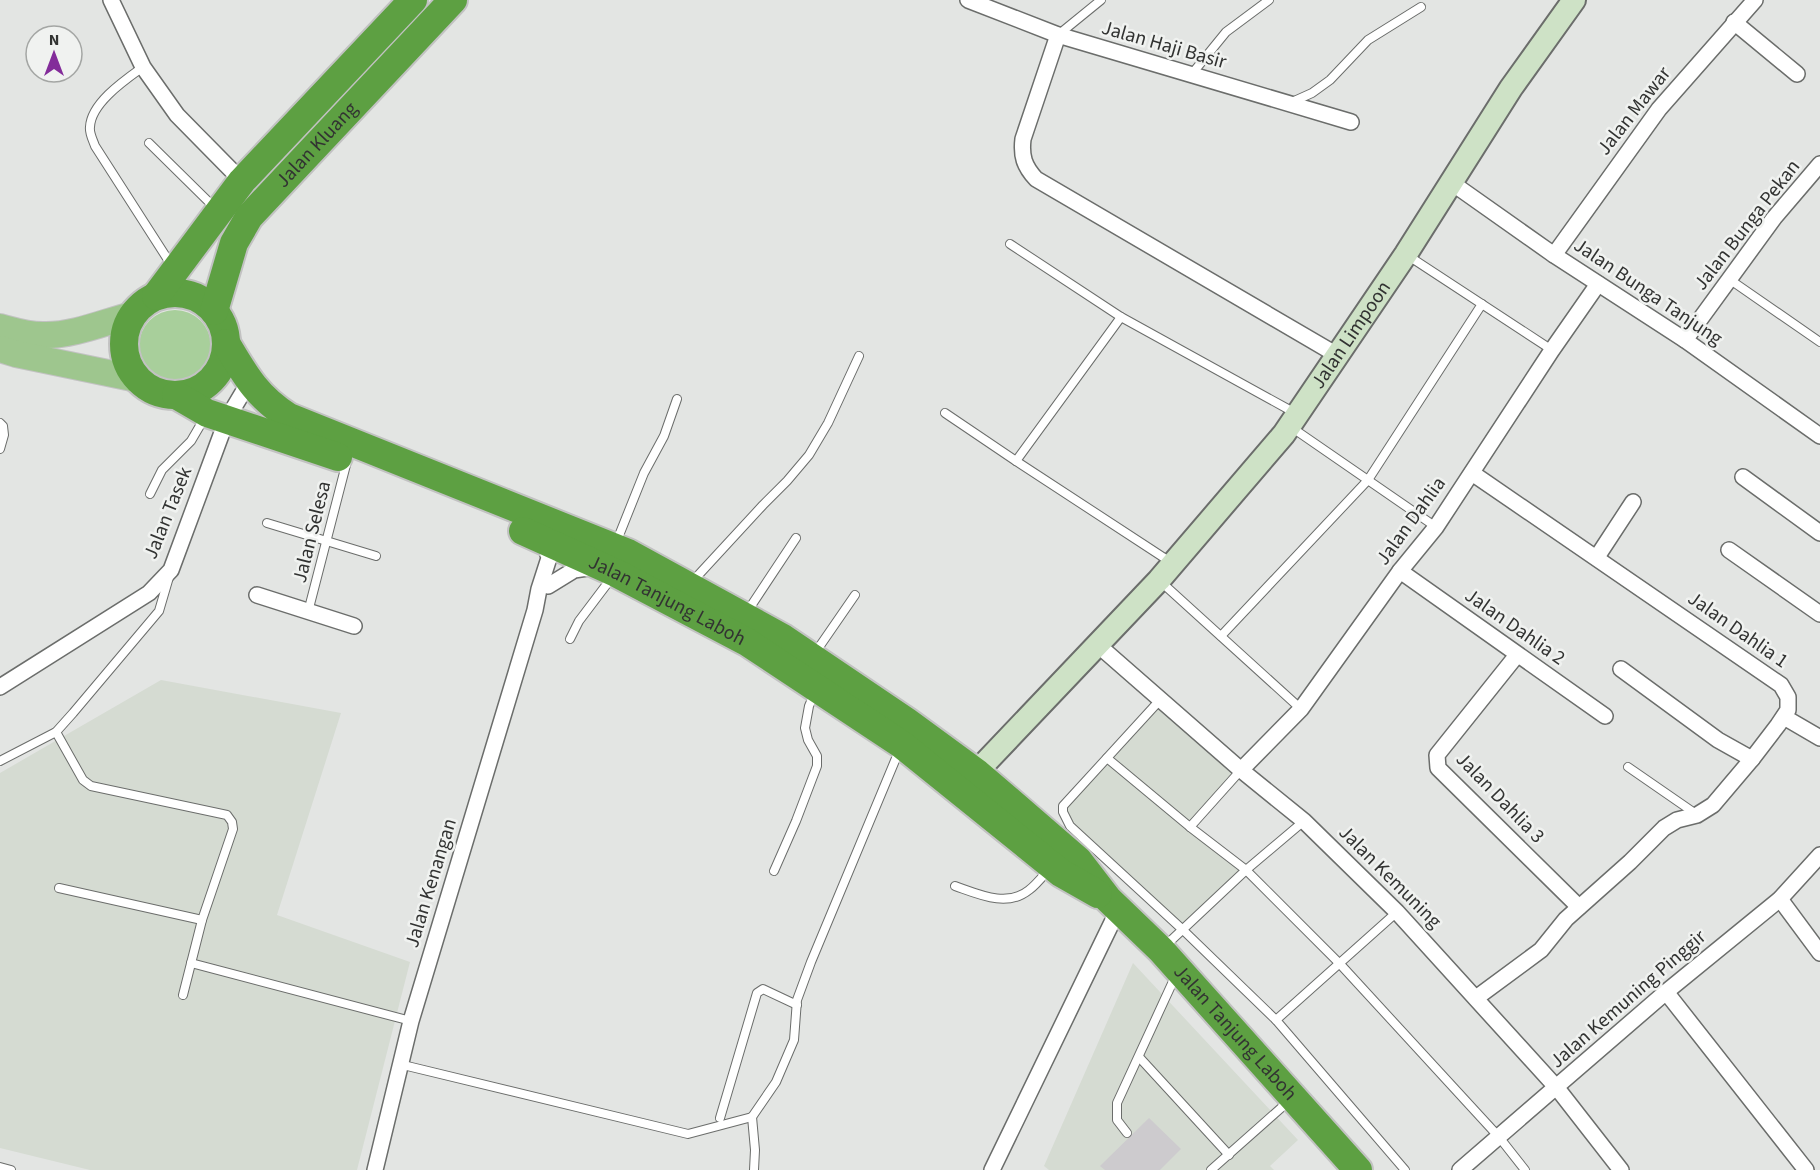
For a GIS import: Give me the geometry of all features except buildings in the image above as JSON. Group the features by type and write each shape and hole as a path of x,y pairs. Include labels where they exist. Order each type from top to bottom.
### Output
{"highway":[{"name":"Jalan Kluang","path":"156,296 242,181 413,0"},
{"name":"Jalan Kluang","path":"214,311 234,243 249,217 453,0"},
{"path":"172,293 188,294 202,301 214,311 220,321 226,343 224,359 217,373 206,385 192,392 176,395 162,394 148,388 137,379 124,355 123,341 132,315 156,296 172,293"},
{"name":"Jalan Tanjung Laboh","path":"226,343 249,382 272,406 289,417 611,562 688,586 812,657 906,721 1052,866 1113,904"},
{"name":"Jalan Tanjung Laboh","path":"176,395 217,416 378,470 561,540"},
{"name":"Jalan Tanjung Laboh","path":"611,562 747,642 901,744 968,781 1078,860 1113,904 1170,960 1358,1170"}],"main road":[{"path":"0,327 28,334 46,335 69,332 132,315"},
{"path":"0,349 137,379"}],"street":[{"path":"111,0 143,67 177,115 242,181"},
{"name":"Jalan Haji Basir","path":"968,0 994,7 1058,35 1351,122"},
{"name":"Jalan Limpoon","path":"968,781 1166,572 1294,420 1406,254 1511,88 1574,0"},
{"name":"Jalan Mawar","path":"1554,255 1659,109 1755,0"},
{"path":"1734,22 1797,74"},
{"path":"1058,35 1023,139 1023,161 1029,172 1036,179 1337,355"},
{"name":"Jalan Bunga Pekan","path":"1685,340 1774,218 1820,164"},
{"name":"Jalan Bunga Tanjung","path":"1452,183 1554,255 1685,340 1820,436"},
{"name":"Jalan Dahlia","path":"1241,770 1301,709 1400,571 1436,527 1598,284"},
{"name":"Jalan Tasek","path":"0,687 149,593 171,570 217,416 249,382"},
{"name":"Jalan Dahlia 1","path":"1472,473 1781,685 1788,697 1788,710 1784,717"},
{"path":"1743,477 1820,533"},
{"path":"1597,557 1634,502"},
{"name":"Jalan Kenangan","path":"535,610 548,586 561,540"},
{"name":"Jalan Kenangan","path":"375,1170 411,1021 535,610 539,589 549,558 561,540"},
{"path":"1729,550 1820,614"},
{"name":"Jalan Kenangan","path":"548,586 574,570 611,562"},
{"name":"Jalan Dahlia 2","path":"1400,571 1605,716"},
{"path":"256,595 354,626"},
{"name":"Jalan Kemuning","path":"1098,645 1241,770 1304,821 1397,912 1557,1088 1621,1170"},
{"name":"Jalan Dahlia 3","path":"1517,654 1437,755 1438,768 1579,907"},
{"path":"1621,669 1718,740 1752,759"},
{"path":"1476,998 1541,950 1566,919 1664,828 1677,820 1697,815 1713,805 1784,717 1820,738"},
{"name":"Jalan Kemuning Pinggir","path":"1460,1170 1666,992 1817,866"},
{"path":"1780,899 1820,953"},
{"path":"992,1170 1113,904"},
{"path":"1666,992 1806,1170"}],"lane":[{"path":"1058,35 1101,0"},
{"path":"1191,75 1226,32 1269,0"},
{"path":"1291,103 1312,93 1330,80 1368,40 1421,7"},
{"path":"143,67 119,84 92,115 89,130 95,146 175,270"},
{"path":"149,143 219,212"},
{"path":"1010,244 1121,317 1294,420 1368,480 1436,527"},
{"path":"1406,254 1552,350"},
{"path":"1730,279 1820,342"},
{"path":"1221,636 1368,480 1482,304"},
{"path":"1016,461 1121,317"},
{"path":"688,586 809,455 828,423 860,356"},
{"path":"570,639 611,562 644,473 664,436 677,399"},
{"path":"945,413 1016,461 1166,572 1221,636 1301,709"},
{"path":"150,494 162,470 217,416"},
{"path":"0,423 3,426 4,435 0,448"},
{"name":"Jalan Selesa","path":"309,612 348,460"},
{"path":"267,524 376,556"},
{"path":"744,616 796,538"},
{"path":"0,761 56,732 159,611 171,570"},
{"path":"812,657 855,595"},
{"path":"774,871 817,766 817,756 808,740 805,722 817,688"},
{"path":"1160,700 1063,806 1065,819 1276,1020 1405,1170"},
{"path":"56,732 83,780 91,786 227,815 232,822 233,829 202,920 183,994"},
{"path":"754,1170 752,1117 776,1082 795,1040 797,1005 811,962 901,744"},
{"path":"1107,758 1246,870 1340,964 1499,1137 1525,1170"},
{"path":"1628,768 1697,815"},
{"path":"1190,827 1241,770"},
{"path":"1126,1133 1117,1120 1117,1103 1138,1057 1170,960 1183,930 1246,870 1304,821"},
{"path":"955,886 993,898 1017,897 1029,890 1052,866"},
{"path":"59,888 202,920"},
{"path":"1276,1020 1397,912"},
{"path":"191,963 411,1021"},
{"path":"720,1118 757,993 763,989 797,1005"},
{"path":"1138,1057 1229,1155"},
{"path":"399,1064 688,1134 752,1117"},
{"path":"1211,1170 1293,1097"},
{"path":"0,1167 11,1170"}],"shaded area":[{"path":"161,680 341,713 277,915 410,962 357,1170 90,1170 0,1148 0,773"},
{"path":"1161,693 1250,769 1196,826 1253,870 1183,936 1067,828 1059,814 1059,805"},
{"path":"1133,963 1298,1140 1270,1166 1274,1170 1049,1170 1044,1166"}],"green space":[{"path":"175,310 189,313 201,320 208,332 211,346 208,360 201,372 189,379 175,382 161,379 149,372 142,360 139,346 142,332 149,320 161,313"}]}
